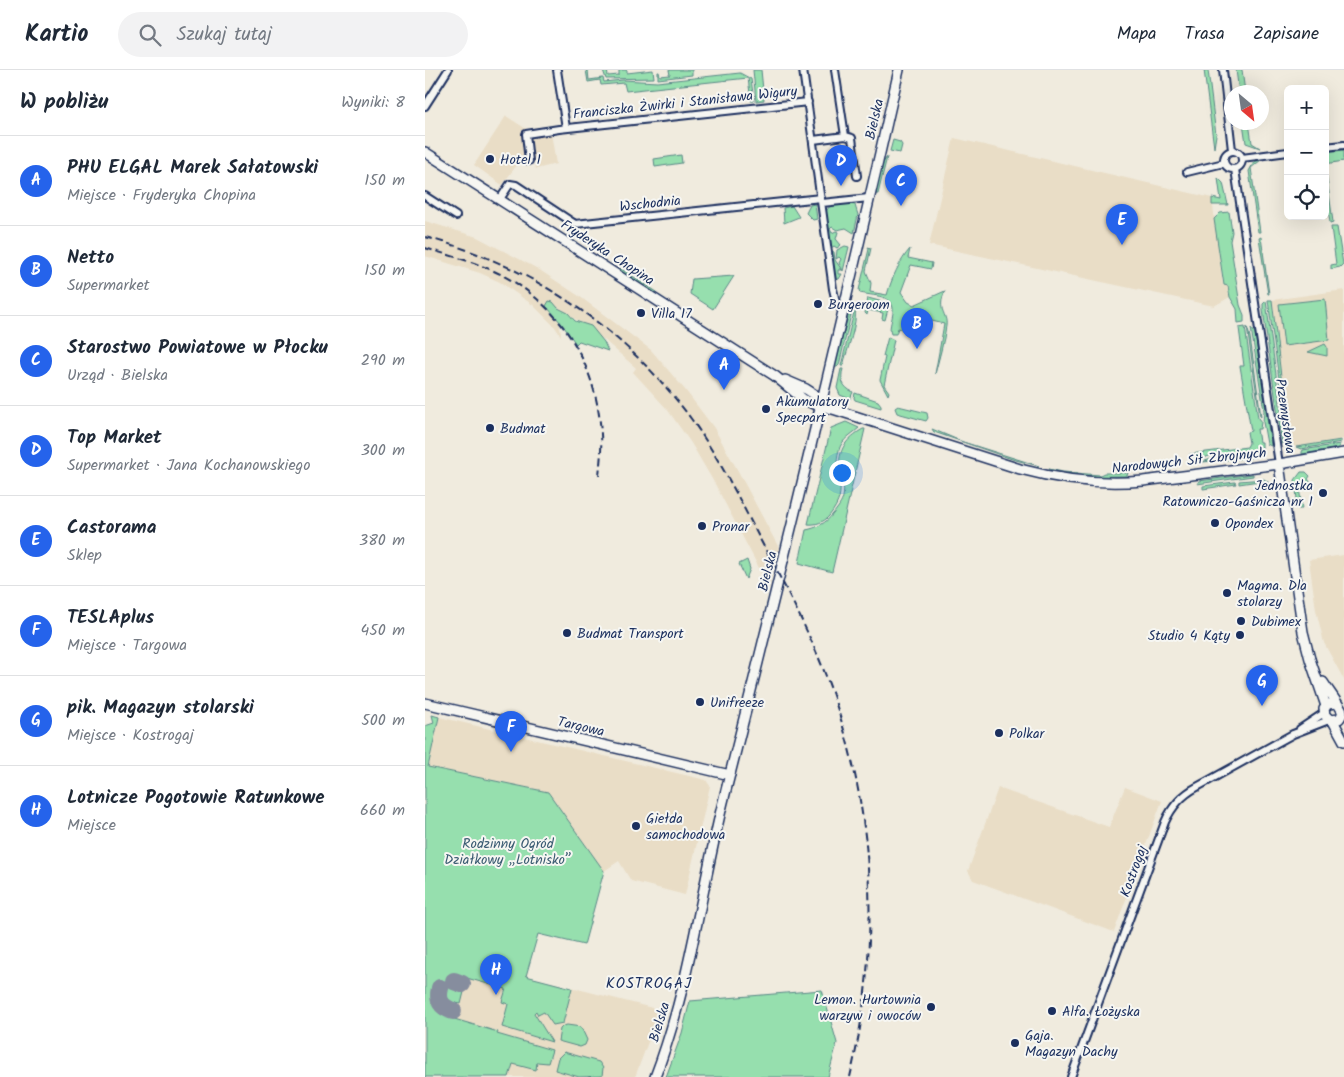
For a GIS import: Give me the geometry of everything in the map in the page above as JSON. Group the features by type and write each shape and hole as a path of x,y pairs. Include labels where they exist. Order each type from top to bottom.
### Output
{"street":[{"path":"425,106 448,70"},
{"path":"557,70 565,128"},
{"path":"803,70 833,289 837,302 843,310"},
{"path":"835,70 845,136"},
{"name":"Bielska","path":"655,1077 683,989 730,775 782,568 899,70"},
{"path":"1223,70 1232,150"},
{"name":"Franciszka Żwirki i Stanisława Wigury","path":"529,161 526,134 565,128 807,102"},
{"path":"813,140 845,136 852,138 857,176"},
{"path":"1329,147 1344,145"},
{"path":"1232,150 1239,152 1242,158 1240,165 1235,169 1228,168 1224,162 1226,153 1232,150"},
{"name":"Fryderyka Chopina","path":"425,152 775,376 803,399 821,403"},
{"path":"1242,158 1284,153"},
{"path":"1187,172 1224,162"},
{"name":"Przemysłowa","path":"1235,169 1301,624 1330,715 1344,741"},
{"name":"Wschodnia","path":"500,199 511,184 516,185 575,224 822,201"},
{"path":"425,196 456,216"},
{"path":"822,201 869,198"},
{"path":"833,289 837,293 846,294"},
{"name":"Narodowych Sił Zbrojnych","path":"821,403 836,410 1020,469 1069,480 1131,482 1279,464 1344,453"},
{"name":"Przemysłowa","path":"1313,666 1336,703 1341,707 1330,715"},
{"name":"Targowa","path":"425,703 730,775"},
{"path":"1330,715 1330,703 1336,703"},
{"name":"Przemysłowa","path":"1330,715 1344,730"},
{"name":"Kostrogaj","path":"1071,1077 1169,812 1178,800 1190,791 1330,715"}],"shaded area":[{"path":"506,116 528,130 550,126 556,164 536,169 531,146 502,185 474,165"},
{"path":"954,138 1212,198 1223,285 1228,286 1230,297 1214,306 929,245"},
{"path":"425,221 477,237 538,269 579,296 651,350 714,428 779,548 769,587 715,484 691,443 667,409 633,372 636,368 603,339 558,307 561,336 555,327 533,305 500,282 480,273 425,256"},
{"path":"1344,290 1344,439 1296,447 1289,444 1272,300"},
{"path":"1344,555 1344,680 1324,643 1316,610 1309,560"},
{"name":"Giełda samochodowa","path":"439,717 706,780 710,786 685,895 631,881 619,861 604,871 548,792 428,767"},
{"path":"1125,787 1162,801 1114,932 973,880 968,871 998,788 1109,827"},
{"path":"529,966 527,976 660,1010 635,1077 425,1077 425,976"}],"green space":[{"path":"586,70 588,70 589,80 603,78 604,82 623,80 657,82 740,73 751,79 754,101 751,101 748,78 626,91 624,83 601,85 600,80 588,82"},
{"path":"603,70 607,70 608,76 619,75 619,70 627,70 627,73 653,70 654,78 606,79"},
{"path":"669,70 692,70 692,75 658,79 658,72 660,76 670,75"},
{"path":"753,70 761,70 764,100 756,101"},
{"path":"1204,70 1208,70 1216,135 1214,148"},
{"path":"1236,70 1242,70 1244,85 1238,85"},
{"path":"1244,130 1250,130 1252,143 1260,148 1246,143"},
{"path":"893,140 900,142 902,145 900,153 890,151"},
{"path":"1344,150 1344,161 1329,163 1329,152"},
{"path":"681,155 682,163 655,167 654,159"},
{"path":"887,157 878,194 875,194 882,164"},
{"path":"1261,160 1251,168 1260,232 1258,232 1249,171 1254,162"},
{"path":"1218,178 1223,183 1228,205 1212,205 1212,198 1221,200"},
{"path":"1329,193 1333,222 1330,223 1329,216"},
{"path":"854,202 858,215 854,233 846,228 837,230 832,227 830,229 832,233 838,232 836,239 841,245 837,248 834,246 831,248 834,252 835,260 842,270 838,270 838,274 842,274 839,279 835,280 826,211 831,205"},
{"path":"815,204 817,219 813,220 806,213 810,205"},
{"path":"792,206 799,217 784,223 783,208"},
{"path":"1229,212 1232,232 1230,241 1240,305 1244,315 1244,322 1238,323 1237,309 1230,297 1228,286 1224,285 1214,219 1220,213"},
{"path":"1331,227 1337,227 1343,264 1340,267 1331,269 1331,265 1336,264"},
{"path":"1261,237 1269,294 1259,238"},
{"path":"845,246 849,247 843,271 839,263 841,259 839,257 836,259 837,250"},
{"path":"868,247 871,248 866,271 871,283 870,292 887,295 896,270 910,249 908,258 932,263 931,269 911,265 901,292 908,302 914,305 945,291 942,307 946,326 935,374 944,324 912,316 908,331 898,328 896,334 891,334 892,305 885,298 860,293 859,290"},
{"path":"620,268 657,292 654,293 619,271"},
{"path":"734,276 713,309 690,294 692,279"},
{"path":"868,298 887,303 888,309 885,320 882,319 883,313 868,310 867,315 865,313"},
{"path":"1325,299 1329,340 1284,346 1279,304"},
{"path":"1268,300 1272,300 1289,444 1288,443"},
{"path":"549,301 568,313 575,321 591,326 604,342 608,351 579,341 576,344 546,306"},
{"path":"1266,301 1284,444 1282,444 1263,310 1263,304"},
{"path":"851,306 853,306 839,365 834,367"},
{"path":"855,308 854,329 843,366 841,366"},
{"path":"1245,327 1258,418 1261,422 1260,429 1257,429 1259,442 1262,442 1262,448 1258,451 1209,456 1191,463 1190,454 1247,447 1249,443 1247,432 1251,431 1240,366 1244,366 1239,328"},
{"path":"1247,327 1250,337 1261,417 1260,416"},
{"path":"1251,328 1255,333 1271,446 1267,444 1263,422 1264,411"},
{"path":"888,337 894,340 884,385 889,392 888,395 880,380"},
{"path":"1325,344 1327,356 1308,352"},
{"path":"841,369 843,369 842,376 846,388 853,392 850,399 840,395 837,388"},
{"path":"855,393 878,401 881,408 855,400"},
{"path":"898,406 927,413 928,418 926,421 897,413 895,408"},
{"path":"846,422 859,428 840,446 837,459 840,482 839,498 836,506 827,518 817,523 808,524 831,428"},
{"path":"865,429 832,572 799,563 806,530 818,526 827,520 842,501 844,491 839,463 840,456 844,445 852,436"},
{"path":"932,429 963,442 1039,466 1012,459 934,432"},
{"path":"1341,440 1341,442 1301,449 1296,447"},
{"path":"1340,444 1338,448 1302,454 1303,450"},
{"path":"1254,455 1255,457 1249,458 1202,462 1228,456"},
{"path":"1049,469 1100,475 1104,473 1128,473 1127,476 1087,476 1067,474"},
{"path":"1301,472 1306,472 1310,476 1308,479 1311,483 1314,482 1315,484 1299,487 1302,509 1298,509 1295,480"},
{"path":"1253,474 1253,476 1197,484 1199,481"},
{"path":"1264,479 1268,482 1269,487 1261,488 1259,481 1239,484 1239,481"},
{"path":"1235,482 1236,484 1203,489 1203,486"},
{"path":"747,560 750,569 746,579 739,564"},
{"name":"Rodzinny Ogród Działkowy „Lotnisko”","path":"432,715 439,717 428,767 548,792 604,871 584,945 538,934 526,976 572,988 563,1023 553,1025 544,1012 538,1015 536,1011 534,1013 552,1042 502,1027 508,1004 502,1002 506,989 463,977 460,991 464,992 461,1004 455,1003 451,1018 552,1050 548,1063 537,1062 536,1070 513,1064 509,1077 425,1077 425,726 434,723"},
{"path":"822,990 837,1043 828,1077 666,1077 682,1033 690,1001"},
{"path":"567,1025 581,1027 587,1040 585,1045 580,1047 558,1041 560,1029"},
{"path":"564,1052 599,1062 603,1068 602,1076 579,1077 555,1070 558,1058"}],"taxiway":[{"path":"454,981 462,984"},
{"path":"440,988 439,996 441,1003 453,1011"}],"railway":[{"path":"425,237 465,249 503,265 540,284 575,306 607,330 638,358 666,388 702,434 729,479 804,624 826,676 842,725 855,774 864,824 869,925 867,976 860,1027 850,1077"},
{"path":"425,248 495,271 544,305 560,323 573,342 593,386 601,434 599,476"}],"place":[{"name":"Hotel 1","path":"490,159"},
{"name":"Top Market","path":"841,186"},
{"name":"Starostwo Powiatowe w Płocku","path":"901,206"},
{"name":"Castorama","path":"1122,245"},
{"name":"Burgeroom","path":"818,304"},
{"name":"Villa 17","path":"641,313"},
{"name":"Netto","path":"917,349"},
{"name":"PHU ELGAL Marek Sałatowski","path":"724,390"},
{"name":"Akumulatory Specpart","path":"766,409"},
{"name":"Budmat","path":"490,428"},
{"name":"Jednostka Ratowniczo-Gaśnicza nr 1","path":"1323,493"},
{"name":"Opondex","path":"1215,523"},
{"name":"Pronar","path":"702,526"},
{"name":"Magma. Dla stolarzy","path":"1227,593"},
{"name":"Dubimex","path":"1241,621"},
{"name":"Budmat Transport","path":"567,633"},
{"name":"Studio 4 Kąty","path":"1240,635"},
{"name":"Unifreeze","path":"700,702"},
{"name":"pik. Magazyn stolarski","path":"1262,706"},
{"name":"Polkar","path":"999,733"},
{"name":"TESLAplus","path":"511,752"},
{"name":"Giełda samochodowa","path":"636,826"},
{"name":"Lotnicze Pogotowie Ratunkowe","path":"496,995"},
{"name":"Lemon. Hurtownia warzyw i owoców","path":"931,1007"},
{"name":"Alfa. Łożyska","path":"1052,1011"},
{"name":"Gaja. Magazyn Dachy","path":"1015,1043"}],"district":[{"name":"KOSTROGAJ","path":"649,983"}]}
